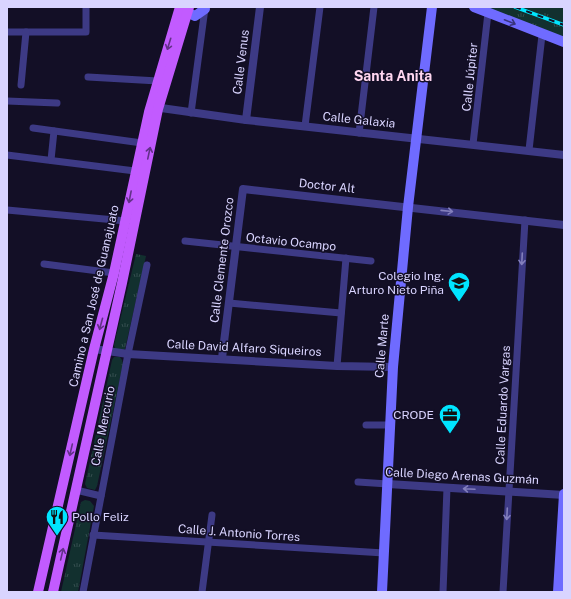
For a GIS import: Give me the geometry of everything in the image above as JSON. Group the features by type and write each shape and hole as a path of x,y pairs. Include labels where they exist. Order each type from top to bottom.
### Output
{"main road":[{"name":"Calle Marte","path":"382,592 393,367 408,207 432,7"},
{"path":"474,7 564,42"},
{"path":"184,9 195,16 205,8"},
{"name":"Camino a San José de Guanajuato","path":"53,592 122,283 155,108 158,81 184,9"},
{"name":"Camino a San José de Guanajuato","path":"38,592 94,349 114,273 142,143 155,108 184,9"},
{"path":"122,283 121,275 131,229 129,222 126,221"},
{"path":"558,592 564,494"}],"street":[{"path":"7,32 86,32 86,7"},
{"name":"Calle Venus","path":"246,120 260,7"},
{"path":"305,126 320,7"},
{"path":"359,133 374,7"},
{"path":"191,113 205,8"},
{"name":"Calle Júpiter","path":"473,144 488,13"},
{"path":"21,86 26,32"},
{"path":"529,150 542,34"},
{"path":"88,77 158,81"},
{"path":"7,101 57,103"},
{"name":"Calle Galaxia","path":"155,108 359,133 529,150 564,155"},
{"path":"33,128 142,143"},
{"path":"51,160 54,131"},
{"path":"7,155 135,171"},
{"name":"Doctor Alt","path":"243,189 564,225"},
{"name":"Calle Clemente Orozco","path":"222,358 243,189"},
{"path":"7,210 126,221"},
{"name":"Calle Eduardo Vargas","path":"503,592 525,220"},
{"name":"Octavio Ocampo","path":"185,241 371,260"},
{"path":"336,366 346,258"},
{"path":"44,264 114,273"},
{"name":"Calle Mercurio","path":"83,592 128,354 147,265"},
{"path":"229,304 341,313"},
{"name":"Calle David Alfaro Siqueiros","path":"94,349 128,354 222,358 336,366 393,367"},
{"path":"366,426 390,425"},
{"name":"Calle Diego Arenas Guzmán","path":"358,482 564,494"},
{"path":"443,592 447,488"},
{"path":"76,490 101,496"},
{"path":"202,592 212,515"},
{"name":"Calle J. Antonio Torres","path":"93,535 384,553"}],"green space":[{"path":"485,7 564,8 564,38"},
{"path":"136,254 146,256 125,349 121,352 116,351 114,345"},
{"path":"114,357 120,357 123,364 95,490 87,488 85,484 112,360"},
{"path":"85,500 90,501 94,506 78,592 61,592 81,502"}],"railway":[{"path":"515,7 564,25"}],"place":[{"name":"Colegio Ing. Arturo Nieto Piña","path":"459,302"},
{"name":"CRODE","path":"450,434"},
{"name":"Pollo Feliz","path":"57,536"}],"district":[{"name":"Santa Anita","path":"393,76"}]}
